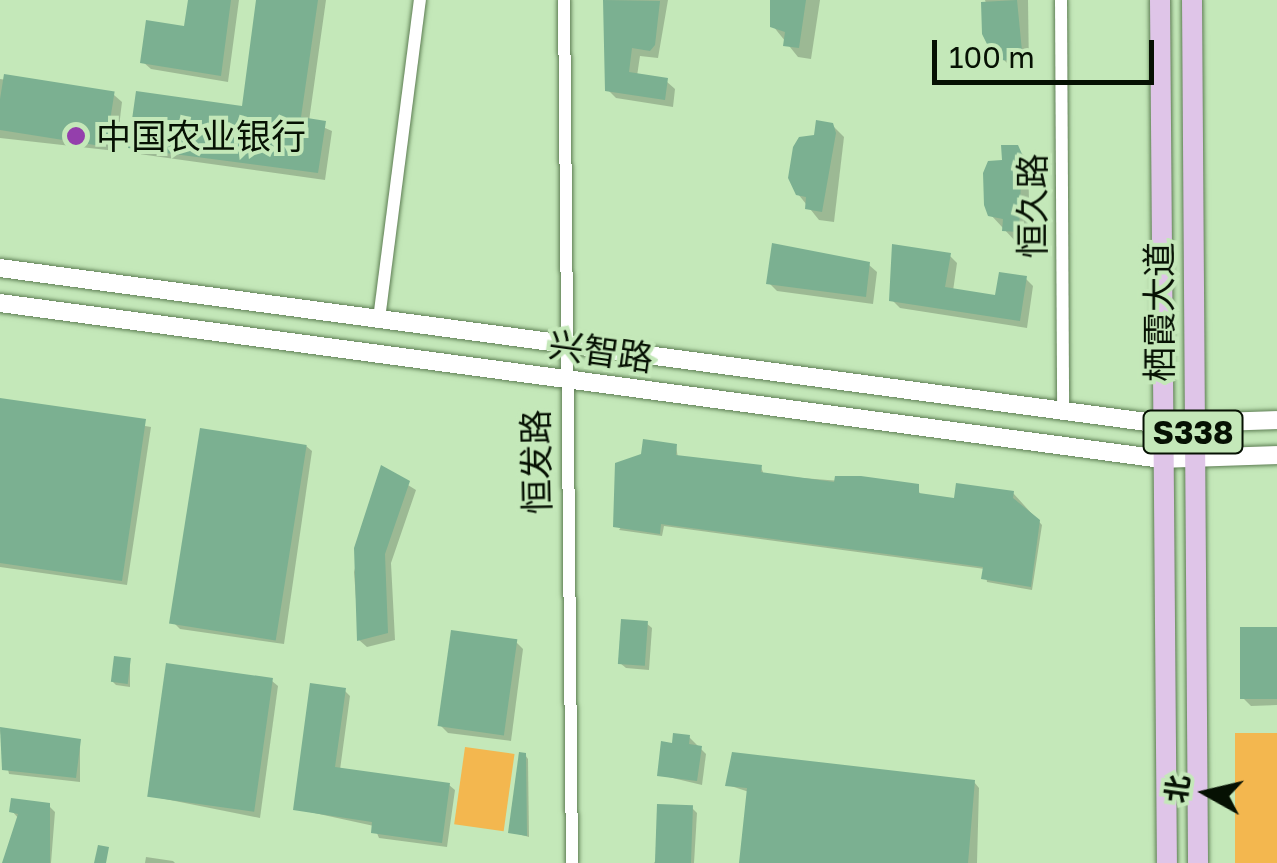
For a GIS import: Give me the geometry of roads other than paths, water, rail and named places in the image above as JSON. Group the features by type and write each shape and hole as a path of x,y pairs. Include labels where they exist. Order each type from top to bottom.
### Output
{"main road":[{"name":"栖霞大道","path":"1160,0 1166,863"},
{"name":"栖霞大道","path":"1192,0 1198,863"},
{"name":"兴智路","path":"0,268 1162,424 1277,420"},
{"name":"兴智路","path":"0,302 1161,459 1277,454"}],"street":[{"path":"379,319 420,0"},
{"name":"恒发路","path":"564,0 570,344 564,379 572,863"},
{"name":"恒久路","path":"1061,0 1063,411"}],"place":[{"name":"中国农业银行","path":"76,136"}]}
